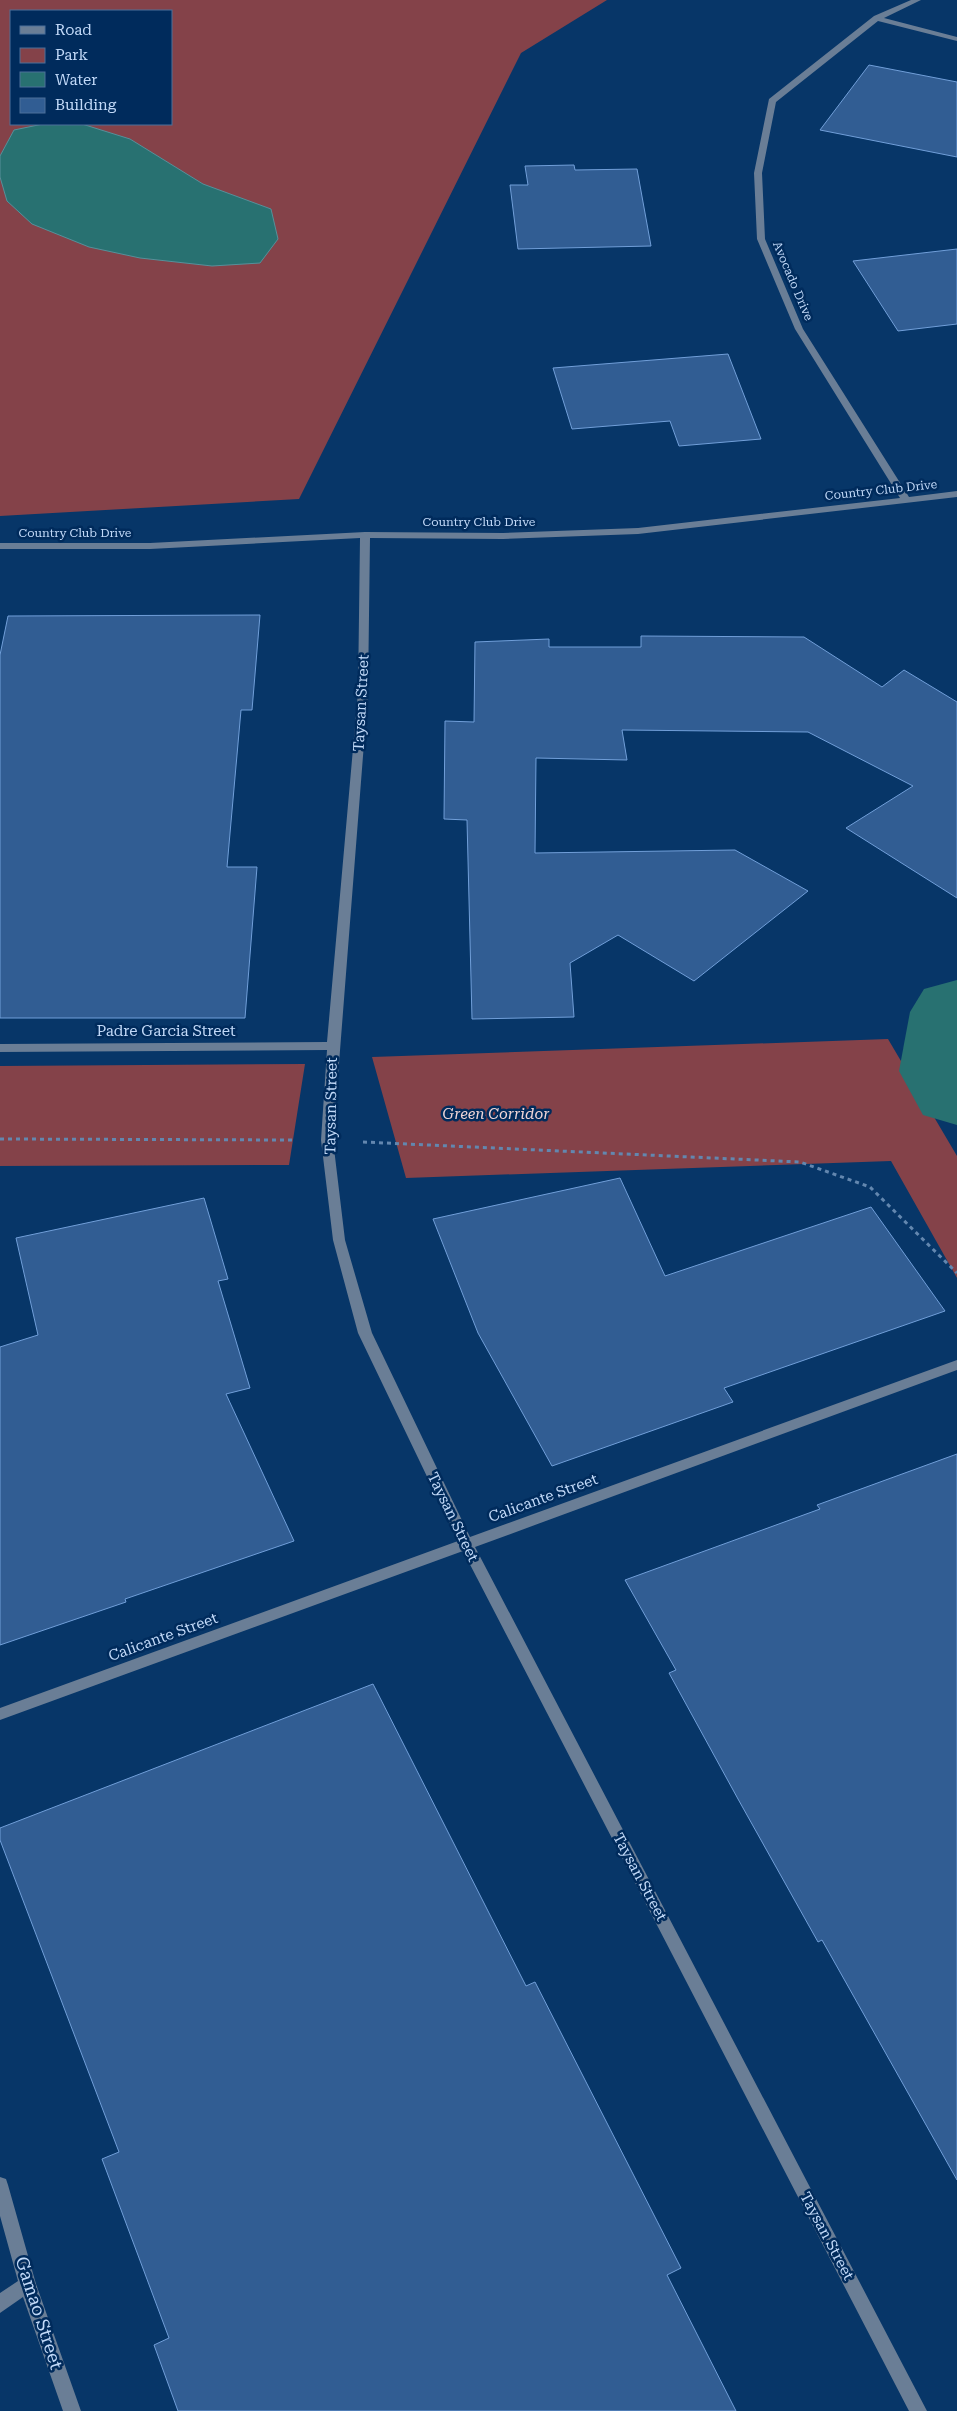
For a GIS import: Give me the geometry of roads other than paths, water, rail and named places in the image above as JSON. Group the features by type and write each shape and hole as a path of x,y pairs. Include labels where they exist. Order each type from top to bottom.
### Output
{"street":[{"name":"Avocado Drive","path":"906,499 799,329 761,239 758,173 772,101 877,18 917,0"},
{"path":"877,18 957,39"},
{"name":"Country Club Drive","path":"0,546 150,546 365,535 503,536 638,531 957,494"},
{"name":"Taysan Street","path":"365,535 363,692 333,1046 327,1140 339,1240 365,1333 466,1544 918,2411"},
{"name":"Padre Garcia Street","path":"0,1048 333,1046"},
{"name":"Calicante Street","path":"0,1714 957,1365"},
{"name":"Gamao Street","path":"0,2185 27,2284 72,2411"},
{"path":"0,2304 27,2284"}],"water":[{"path":"38,125 85,125 130,139 203,184 271,209 278,239 260,263 212,266 140,258 89,247 32,224 7,201 0,177 0,156 14,130"}],"waterway":[{"path":"957,1012 947,1071 957,1091"}],"park label":[{"name":"Green Corridor","path":"496,1114"}]}
